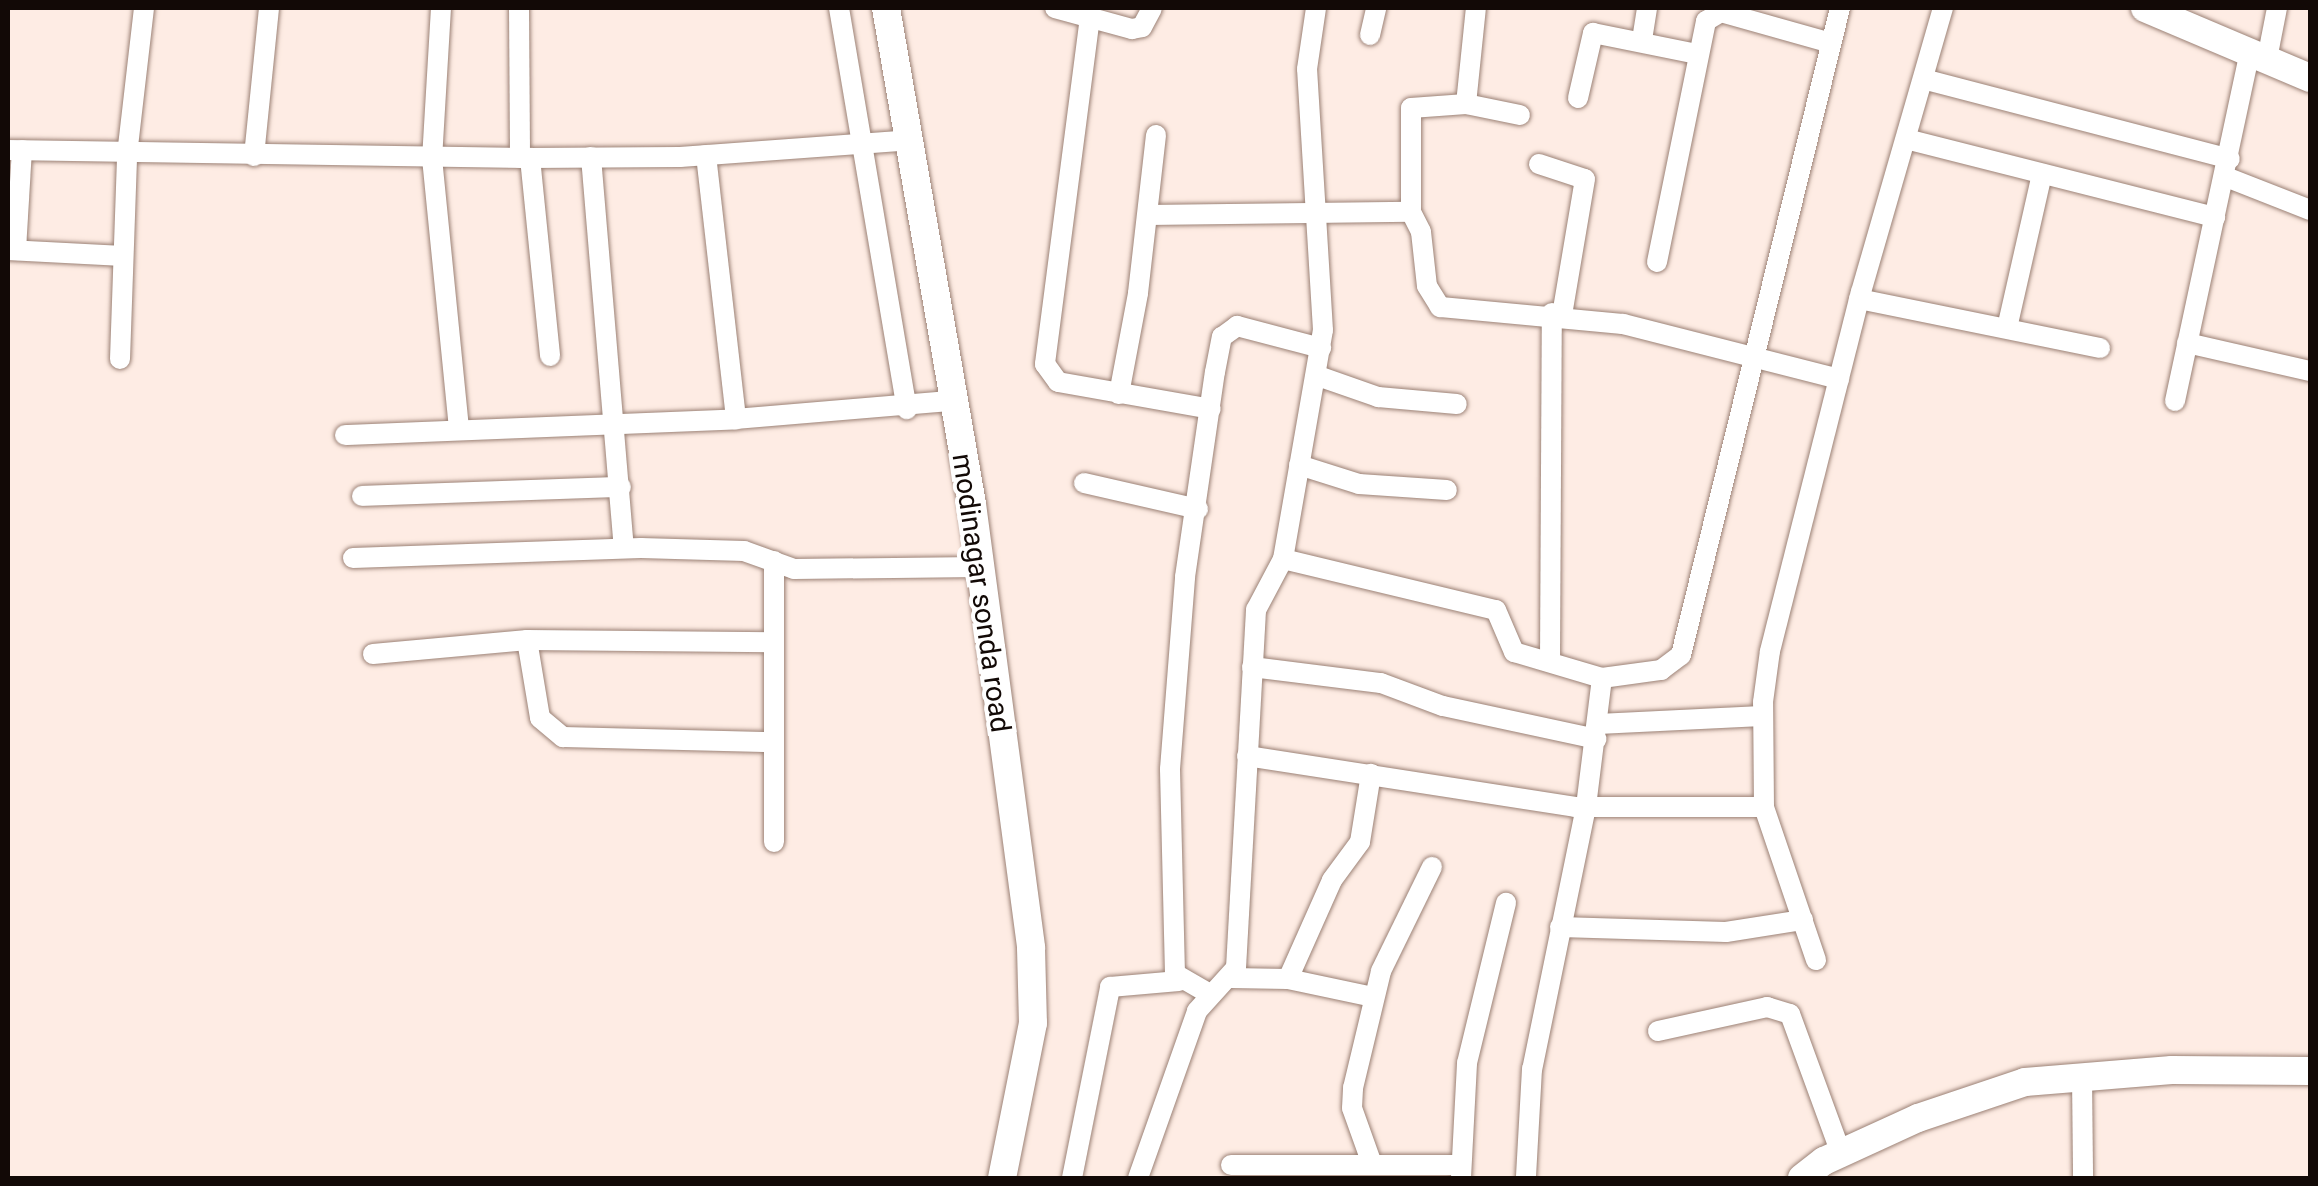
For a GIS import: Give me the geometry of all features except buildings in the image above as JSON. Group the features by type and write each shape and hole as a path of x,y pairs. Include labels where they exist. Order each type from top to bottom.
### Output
{"street":[{"path":"120,358 127,155 144,8"},
{"path":"254,156 270,8"},
{"path":"442,8 432,158 460,429"},
{"path":"518,8 525,158 550,356"},
{"path":"839,8 885,143 910,409"},
{"name":"modinagar sonda road","path":"886,8 885,143 947,403 1031,948 1033,1023 1002,1178"},
{"path":"1055,8 1132,29 1142,27 1152,8"},
{"path":"1231,978 1243,890 1256,610 1283,560 1321,348 1306,69 1316,8"},
{"path":"1370,35 1376,8"},
{"path":"1466,104 1476,8"},
{"path":"1642,40 1647,8"},
{"path":"1283,560 1496,610 1514,652 1602,678 1661,670 1681,655 1840,8"},
{"path":"1816,960 1764,807 1762,716 1770,651 1860,299 1943,8"},
{"path":"2145,8 2310,78"},
{"path":"2174,401 2215,217 2259,56 2277,8"},
{"path":"1657,262 1706,20 1721,12 1831,43"},
{"path":"1090,18 1046,364 1058,382 1211,410"},
{"path":"1578,98 1593,33 1697,54"},
{"path":"1922,79 2228,168 2310,210"},
{"path":"1520,115 1466,104 1411,108 1410,212 1421,232 1427,286 1440,307 1557,314 1755,355 1839,379"},
{"path":"1119,394 1148,215 1156,135"},
{"path":"1906,139 2215,217"},
{"path":"123,256 12,250 15,150 127,155 525,158 706,155 885,143"},
{"path":"706,155 736,419"},
{"path":"591,157 624,548"},
{"path":"1539,164 1584,178 1557,314 1550,662"},
{"path":"2007,328 2042,174"},
{"path":"1148,215 1410,212"},
{"path":"1860,299 2100,348"},
{"path":"1179,981 1173,954 1170,769 1183,594 1227,329 1250,328 1321,348"},
{"path":"2187,344 2310,371"},
{"path":"1318,376 1378,397 1458,404"},
{"path":"345,434 736,419 910,409 947,403"},
{"path":"1300,465 1359,484 1447,490"},
{"path":"1084,483 1198,509"},
{"path":"362,496 621,487"},
{"path":"353,558 624,548 744,551 794,569 972,568"},
{"path":"774,561 774,842"},
{"path":"373,654 527,640 774,642"},
{"path":"527,640 540,718 562,737 774,742"},
{"path":"1252,668 1381,683 1490,718 1598,732 1762,716"},
{"path":"1526,1178 1532,1069 1586,807 1602,678"},
{"path":"1247,756 1586,807 1764,807"},
{"path":"1288,978 1332,880 1360,842 1371,774"},
{"path":"1372,1164 1352,1108 1373,997 1432,866"},
{"path":"1231,1165 1372,1164 1460,1172 1466,1063 1506,904"},
{"path":"1560,927 1726,932 1803,920"},
{"path":"1138,1178 1208,994 1231,978 1288,978 1373,997"},
{"path":"1072,1178 1110,988 1179,981 1208,994"},
{"path":"1658,1031 1767,1007 1790,1014 1841,1153"},
{"path":"1802,1178 1841,1153 1984,1091 2082,1076 2310,1070"},
{"path":"2082,1076 2083,1178"}]}
